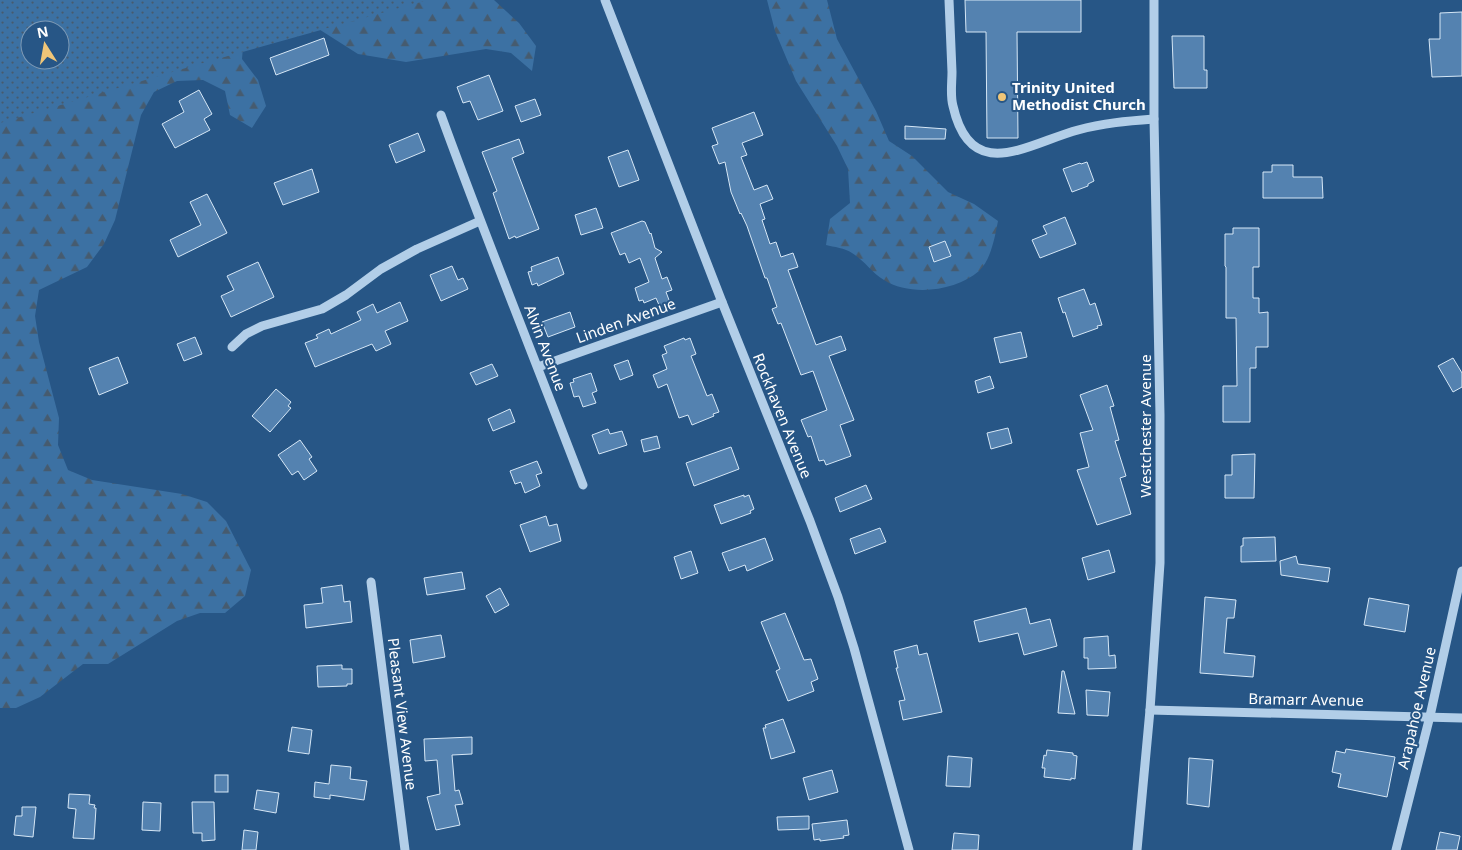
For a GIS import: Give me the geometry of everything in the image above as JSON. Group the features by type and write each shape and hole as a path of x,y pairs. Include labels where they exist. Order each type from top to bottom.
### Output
{"street":[{"name":"Rockhaven Avenue","path":"605,0 838,597 854,648 908,850"},
{"path":"949,0 952,106 961,129 970,142 980,150 995,154 1010,153 1080,129 1111,123 1154,119"},
{"name":"Westchester Avenue","path":"1136,850 1150,710 1160,554 1160,415 1154,119 1154,0"},
{"name":"Alvin Avenue","path":"441,115 583,486"},
{"path":"232,347 246,334 262,326 322,309 417,249 480,221"},
{"name":"Linden Avenue","path":"538,367 722,302"},
{"name":"Arapahoe Avenue","path":"1396,850 1430,716 1462,571"},
{"name":"Pleasant View Avenue","path":"371,582 405,850"},
{"name":"Bramarr Avenue","path":"1150,710 1462,718"}],"green space":[{"path":"0,0 494,0 519,23 536,46 532,71 511,53 486,49 406,62 358,54 314,26 244,34 242,59 258,80 266,106 252,128 230,115 225,91 203,80 177,81 154,92 141,115 115,220 104,244 87,267 39,290 35,316 39,342 59,418 58,445 68,470 92,480 182,494 207,502 226,521 251,570 245,596 225,613 200,613 177,621 108,664 83,664 40,697 16,708 0,708"},
{"path":"0,0 428,0 196,65 0,123"},
{"path":"767,0 827,0 837,39 876,111 889,141 912,156 948,192 974,204 998,221 987,261 979,271 969,278 946,287 920,290 907,289 884,280 849,251 826,245 830,219 850,203 848,169 837,146 796,81 775,31"}],"building":[{"name":"Trinity United Methodist Church","path":"965,0 1081,0 1081,32 1017,32 1018,138 987,138 986,32 966,32"},
{"path":"1462,12 1462,76 1432,77 1429,39 1440,39 1440,13"},
{"path":"1172,36 1204,36 1204,70 1207,70 1207,88 1174,88"},
{"path":"324,38 329,55 276,75 270,58"},
{"path":"489,75 503,111 478,120 470,101 463,103 457,87"},
{"path":"199,90 212,114 204,119 210,130 175,148 162,124 184,112 179,101"},
{"path":"535,99 541,115 521,122 515,106"},
{"path":"754,112 763,135 742,143 747,155 741,157 754,190 767,185 773,199 760,204 765,219 762,220 770,244 776,242 781,257 793,253 798,267 788,270 816,345 841,336 846,350 829,356 854,420 840,425 851,456 826,465 824,460 819,461 811,436 808,437 801,420 827,410 813,371 801,375 781,323 778,324 772,309 777,307 747,226 731,192 725,162 719,164 712,146 718,144 712,128"},
{"path":"905,126 946,129 945,139 905,139"},
{"path":"418,133 425,151 396,163 389,145"},
{"path":"519,139 524,153 512,158 539,229 509,239 493,193 497,191 482,152"},
{"path":"628,150 639,180 619,187 608,157"},
{"path":"1087,162 1094,181 1088,184 1088,186 1072,192 1063,169"},
{"path":"1272,165 1293,165 1293,177 1322,177 1323,198 1263,198 1263,172 1272,172"},
{"path":"312,169 319,192 283,205 274,183"},
{"path":"207,194 227,233 178,257 170,240 201,225 190,202"},
{"path":"596,208 603,228 581,235 575,215"},
{"path":"1065,217 1076,244 1040,258 1032,240 1047,234 1043,226"},
{"path":"642,221 645,222 651,233 655,248 662,252 655,258 662,279 667,277 672,290 666,292 672,308 662,312 656,298 644,303 643,300 639,301 635,288 649,282 640,258 629,263 625,253 620,255 611,233"},
{"path":"1233,228 1259,228 1259,267 1253,267 1253,298 1259,298 1259,313 1268,312 1268,347 1256,347 1256,368 1250,368 1250,422 1223,422 1223,386 1237,386 1236,318 1226,318 1225,234 1233,234"},
{"path":"945,241 951,256 934,262 929,247"},
{"path":"558,257 564,274 538,286 537,283 532,285 528,272 532,271 531,267"},
{"path":"258,262 274,297 231,317 221,296 234,290 227,276"},
{"path":"452,266 458,280 463,278 468,289 441,301 430,275"},
{"path":"1084,289 1090,305 1095,303 1102,325 1073,337 1065,312 1063,313 1058,298"},
{"path":"400,302 408,321 385,331 391,344 376,351 372,344 315,367 305,343 318,338 316,335 329,329 331,334 361,320 357,312 373,304 377,313"},
{"path":"570,312 575,327 548,337 542,322"},
{"path":"1021,332 1027,357 1000,363 994,338"},
{"path":"195,337 202,354 184,361 177,344"},
{"path":"684,338 685,340 690,338 696,354 691,356 707,396 712,394 719,412 692,425 688,415 679,418 667,384 658,388 653,375 667,369 662,355 667,353 664,346"},
{"path":"118,357 128,383 99,395 89,368"},
{"path":"1453,358 1462,373 1462,387 1453,392 1438,366"},
{"path":"628,360 633,375 620,380 614,365"},
{"path":"492,364 498,376 476,385 470,373"},
{"path":"591,373 597,391 592,393 596,403 583,407 579,396 574,397 570,383 574,382 573,379"},
{"path":"990,376 994,388 978,393 975,381"},
{"path":"1107,385 1114,406 1110,407 1119,440 1115,441 1126,476 1120,478 1131,514 1097,525 1077,470 1089,467 1080,433 1093,430 1080,395"},
{"path":"276,389 291,402 288,406 291,408 270,432 252,416"},
{"path":"510,409 515,422 493,431 488,419"},
{"path":"1008,428 1012,443 991,449 987,433"},
{"path":"608,429 610,434 622,431 627,445 599,454 592,435"},
{"path":"657,436 660,448 644,452 641,440"},
{"path":"300,440 312,457 309,459 317,471 304,480 298,471 292,475 278,455"},
{"path":"731,447 739,469 694,486 686,463"},
{"path":"1255,454 1254,498 1225,498 1225,475 1232,475 1232,455"},
{"path":"537,461 542,473 536,475 540,486 525,493 521,482 515,484 510,471"},
{"path":"866,485 872,499 840,512 835,498"},
{"path":"744,495 744,497 749,495 754,509 750,511 751,513 721,524 714,505"},
{"path":"546,516 549,526 557,524 561,541 530,552 520,525"},
{"path":"880,528 886,542 855,554 850,539"},
{"path":"1275,537 1276,561 1241,562 1243,538"},
{"path":"765,538 773,560 747,571 745,565 729,571 722,553"},
{"path":"1109,550 1115,572 1088,580 1082,558"},
{"path":"691,551 698,573 681,579 674,557"},
{"path":"1296,556 1298,564 1330,568 1328,582 1281,575 1280,561"},
{"path":"462,572 465,589 427,595 424,578"},
{"path":"342,585 344,602 350,601 352,622 306,628 304,605 323,603 321,588"},
{"path":"500,588 509,605 495,613 486,596"},
{"path":"1205,597 1236,600 1234,618 1227,618 1224,653 1255,656 1253,677 1200,673"},
{"path":"1369,598 1409,605 1405,632 1364,625"},
{"path":"1026,608 1030,624 1050,619 1057,646 1024,655 1018,633 979,642 974,621"},
{"path":"785,613 804,660 811,659 818,679 811,682 814,691 788,701 776,671 780,669 761,622"},
{"path":"441,635 445,657 413,663 410,640"},
{"path":"1108,636 1109,656 1115,655 1116,668 1088,669 1088,658 1084,658 1084,638"},
{"path":"917,645 919,655 927,653 942,712 903,720 899,701 905,700 896,668 898,668 894,651"},
{"path":"342,665 342,669 352,669 352,684 347,684 347,686 318,687 317,666"},
{"path":"1062,671 1064,671 1075,714 1058,713"},
{"path":"1086,690 1110,692 1108,716 1087,715"},
{"path":"783,719 795,752 771,759 763,728 766,728 765,725"},
{"path":"292,727 312,730 309,754 288,751"},
{"path":"472,737 472,754 452,755 455,791 459,790 463,804 455,805 460,825 436,830 427,797 440,794 437,760 425,761 424,739"},
{"path":"1346,749 1395,757 1387,797 1338,787 1341,774 1332,772 1336,751 1345,753"},
{"path":"1047,750 1073,753 1073,755 1077,756 1075,779 1044,777 1045,768 1042,768 1044,755 1046,756"},
{"path":"948,756 972,758 970,787 946,786"},
{"path":"1189,758 1213,760 1209,807 1187,804"},
{"path":"331,765 351,767 350,779 367,781 364,800 330,795 330,799 314,797 315,782 329,784"},
{"path":"832,770 838,792 809,800 803,778"},
{"path":"215,775 228,775 228,792 215,792"},
{"path":"257,790 279,793 276,813 254,809"},
{"path":"69,794 90,795 89,804 95,805 94,808 96,808 94,839 73,838 76,809 68,808"},
{"path":"143,802 161,803 160,831 142,830"},
{"path":"192,802 214,802 215,840 202,841 202,833 193,833"},
{"path":"22,807 36,807 33,837 14,835 16,816 22,816"},
{"path":"809,816 809,829 778,830 777,817"},
{"path":"847,820 849,835 843,836 844,838 814,840 812,824"},
{"path":"244,830 258,832 256,850 242,850"},
{"path":"1440,832 1460,836 1457,850 1436,850"},
{"path":"954,833 979,835 978,850 952,850"}],"place":[{"name":"Trinity United Methodist Church","path":"1002,97"}]}
